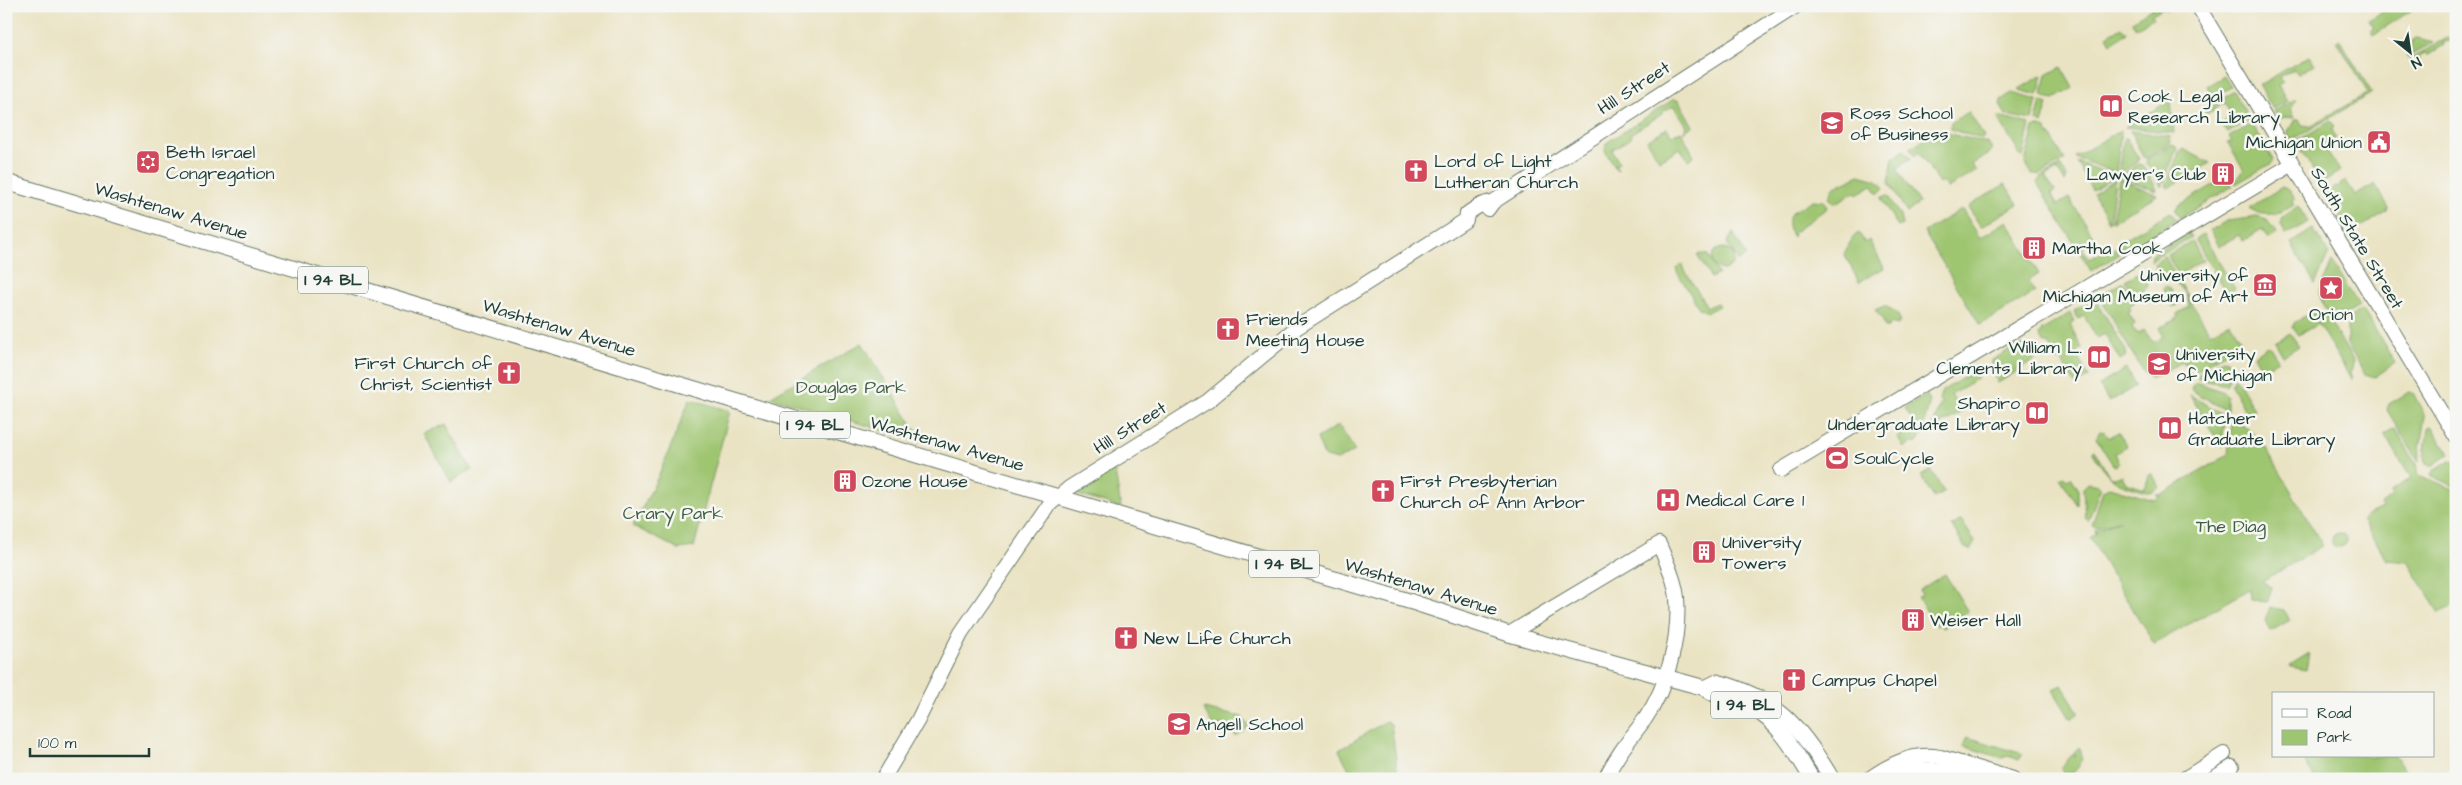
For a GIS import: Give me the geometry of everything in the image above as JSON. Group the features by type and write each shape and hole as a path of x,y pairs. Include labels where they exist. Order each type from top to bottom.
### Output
{"main road":[{"name":"Washtenaw Avenue","path":"6,182 1437,610 1509,634 1706,688 1712,694 1751,708 1763,715 1781,732 1812,779"},
{"name":"Washtenaw Avenue","path":"1706,688 1717,682 1747,691 1774,706 1804,734 1832,779"},
{"path":"1791,746 1809,758 1822,779"}],"street":[{"name":"Hill Street","path":"883,779 918,720 961,633 1049,504 1208,401 1296,328 1468,220 1467,214 1474,209 1484,203 1493,202 1796,6"},
{"name":"South State Street","path":"2198,6 2291,165 2456,437"},
{"path":"1781,470 2291,165"},
{"path":"1509,634 1658,544 1672,574 1676,597 1676,622 1665,678 1655,702 1622,747 1605,779"},
{"path":"2184,779 2224,754"},
{"path":"1869,779 1902,760 1928,756 1940,757 2013,779"},
{"path":"2212,779 2232,767"},
{"path":"1888,779 1908,770 1928,768 1973,779"}],"green space":[{"path":"2156,6 2173,6 2166,10 2164,7 2151,15 2153,18 2135,28 2132,21"},
{"path":"2392,6 2418,6 2373,35 2371,30 2374,28 2369,20"},
{"path":"2122,27 2127,33 2111,43 2107,36"},
{"path":"2449,37 2453,40 2443,43 2444,45 2427,56 2425,54 2419,57 2420,60 2416,62 2414,59 2407,61"},
{"path":"2416,38 2434,42 2406,58 2413,40"},
{"path":"2339,39 2372,93 2292,140 2287,133 2294,121 2299,119 2302,125 2310,126 2368,93 2337,41"},
{"path":"2309,56 2315,64 2298,74 2294,69 2280,77 2283,82 2278,85 2287,101 2273,109 2259,85"},
{"path":"2061,67 2073,88 2054,99 2044,97 2042,94 2047,75"},
{"path":"2043,75 2038,95 2019,90 2019,89"},
{"path":"2224,76 2231,87 2213,97 2207,86"},
{"path":"2234,91 2250,120 2228,133 2220,124 2232,117 2225,103 2206,114 2204,110"},
{"path":"2012,93 2037,100 2032,120 2006,115 2000,105 2001,100"},
{"path":"1674,99 1679,101 1693,126 1683,132 1687,126 1675,107 1662,112 1662,114 1630,134 1632,137 1612,150 1619,163 1615,165 1618,170 1616,169 1605,151 1606,143"},
{"path":"2296,99 2291,110 2295,118 2284,117 2279,119 2274,111"},
{"path":"2041,101 2048,104 2042,124 2036,120"},
{"path":"2169,101 2171,102 2174,133 2125,127"},
{"path":"1969,112 1984,137 1982,139 1950,129 1951,122"},
{"path":"1997,117 2030,124 2022,158"},
{"path":"2331,121 2335,127 2332,130 2336,138 2324,146 2340,171 2321,183 2300,149 2303,147 2298,140"},
{"path":"2252,124 2273,160 2270,164 2236,184 2232,179 2239,177 2244,170 2228,143 2232,141 2229,137"},
{"path":"2037,126 2046,129 2065,160 2039,175 2032,174 2025,162 2034,128"},
{"path":"1667,128 1672,135 1681,131 1694,156 1688,160 1680,148 1659,160 1647,140"},
{"path":"2121,130 2116,173 2075,157"},
{"path":"1937,131 1988,143 1992,150 1988,155 1972,164 1977,171 1947,188 1942,181 1939,183 1919,152 1914,156 1910,148"},
{"path":"2130,131 2170,136 2171,142 2146,158 2143,157"},
{"path":"2124,138 2126,138 2139,159 2138,162 2118,174"},
{"path":"2172,144 2177,148 2162,187 2146,163 2147,159"},
{"path":"2183,149 2210,163 2168,188 2166,186 2180,150"},
{"path":"1904,150 1911,158 1897,169 1919,203 1907,213 1889,182 1893,158"},
{"path":"2077,162 2114,176 2114,177 2092,190"},
{"path":"2139,164 2143,165 2157,189 2156,191 2119,176"},
{"path":"2060,166 2067,177 2065,182 2057,170 2045,177 2055,191 2051,194 2057,205 2069,198 2095,239 2082,248 2089,259 2102,252 2104,254 2116,247 2120,254 2091,271 2037,183 2041,177"},
{"path":"1859,175 1877,180 1884,188 1878,194 1872,185 1834,204 1829,198 1833,188"},
{"path":"2119,178 2157,195 2112,221"},
{"path":"2225,178 2233,186 2180,218 2175,210 2178,206"},
{"path":"2115,179 2110,221 2109,221 2093,193"},
{"path":"2346,181 2355,196 2375,184 2389,208 2388,211 2354,231 2350,225 2347,227 2327,193"},
{"path":"2005,184 2018,204 1981,227 1968,207"},
{"path":"2282,187 2289,190 2295,199 2292,202 2294,205 2272,214 2261,213 2249,208"},
{"path":"1888,196 1900,216 1902,225 1898,227 1881,198"},
{"path":"1813,200 1824,201 1827,208 1794,232 1793,237 1788,223 1791,214"},
{"path":"2298,206 2308,222 2286,235 2281,225 2283,217"},
{"path":"1962,209 1980,238 2007,221 2039,274 2028,281 2035,292 1980,325 1924,232"},
{"path":"2171,212 2176,220 2123,252 2119,242"},
{"path":"2257,217 2267,220 2277,234 2268,239 2262,229 2243,241 2239,235 2219,246 2210,230 2227,221"},
{"path":"2313,229 2329,253 2315,284 2291,243"},
{"path":"1733,233 1746,256 1738,261 1727,243"},
{"path":"1859,233 1865,243 1869,240 1884,268 1859,282 1844,254 1853,237"},
{"path":"2188,233 2191,237 2151,261 2152,255"},
{"path":"2203,235 2235,289 2227,294 2195,239"},
{"path":"2192,241 2203,260 2179,275 2167,255"},
{"path":"1723,248 1731,251 1734,259 1731,267 1723,270 1715,267 1712,259 1715,251"},
{"path":"1697,255 1708,255 1718,274 1711,278"},
{"path":"2165,257 2210,333 2230,322 2242,342 2192,373 2183,361 2151,379 2133,355 2099,296 2123,282 2135,302 2129,306 2131,310 2128,312 2135,324 2132,327 2137,334 2144,330 2152,341 2158,341 2163,335 2159,328 2177,319 2178,313 2189,307 2184,291 2163,278 2154,264"},
{"path":"2332,262 2359,306 2345,314 2327,311 2318,294"},
{"path":"1681,264 1707,307 1717,303 1719,306 1707,312 1699,308 1677,272 1676,269"},
{"path":"2140,272 2148,285 2143,291 2133,295 2125,280"},
{"path":"2165,286 2171,289 2178,302 2176,306 2171,306 2163,289"},
{"path":"2095,298 2126,351 2126,356 2120,360 2105,334 2097,338 2084,316 2078,319 2074,311"},
{"path":"1884,306 1896,313 1900,321 1898,325 1890,323 1888,327 1885,327 1882,318 1875,310"},
{"path":"2361,310 2364,311 2395,363 2375,377 2365,374 2347,344 2347,319"},
{"path":"2070,313 2075,322 2070,325 2082,348 2077,351 2079,355 2077,356 2089,377 2075,385 2061,360 2058,361 2048,344 2043,342 2039,335 2042,333 2041,331"},
{"path":"2312,313 2326,315 2353,360 2350,372 2352,380 2318,324 2298,335 2293,327 2294,323"},
{"path":"2290,333 2299,346 2283,356 2275,342"},
{"name":"Douglas Park","path":"862,343 923,442 770,397"},
{"path":"2018,345 2027,347 2035,360 1998,383 1990,369 1992,367 1992,360"},
{"path":"2267,346 2270,347 2278,360 2262,369 2254,355"},
{"path":"2223,359 2227,360 2233,370 2226,385 2198,379 2198,374"},
{"path":"2126,369 2136,386 2109,402 2099,385"},
{"path":"1974,371 1978,378 1951,395 1961,412 1946,422 1943,421 1939,428 1931,427 1934,424 1941,402 1939,401 1942,391"},
{"path":"2235,377 2254,409 2247,414 2231,385"},
{"path":"2198,383 2224,392 2227,395 2227,411 2191,390 2193,385"},
{"path":"2409,392 2413,393 2425,416 2418,461 2387,410 2389,404"},
{"path":"1927,395 1930,401 1923,427 1914,423 1905,408"},
{"path":"2190,395 2225,415 2222,447 2221,446"},
{"name":"Crary Park","path":"690,399 730,411 694,547 678,549 633,526 659,475"},
{"name":"The Diag","path":"2233,420 2251,431 2256,438 2259,436 2323,546 2262,581 2272,588 2267,602 2251,600 2250,589 2154,644 2090,538 2096,534 2095,530 2120,520 2096,527 2092,525 2103,490 2109,487 2154,500 2160,496 2156,494 2162,494 2228,455 2231,422"},
{"path":"446,424 472,470 451,482 424,434"},
{"path":"1339,425 1355,451 1337,460 1324,456 1317,438"},
{"path":"2430,426 2433,427 2449,454 2432,466 2426,463 2424,458 2428,428"},
{"path":"1912,428 1922,431 1918,442 1915,444 1914,442 1904,448 1897,437"},
{"path":"2395,428 2418,468 2418,475 2456,490 2456,604 2440,613 2408,562 2387,560 2363,520 2367,515 2382,508 2380,505 2393,496 2390,491 2411,478 2384,434"},
{"path":"2100,431 2105,432 2109,438 2118,432 2127,446 2115,453 2119,463 2116,466 2113,465 2096,438"},
{"path":"2094,450 2109,475 2093,453"},
{"path":"2452,460 2456,464 2456,487 2431,475 2433,471"},
{"path":"1109,470 1115,471 1121,508 1075,494"},
{"path":"1931,470 1944,492 1934,498 1921,476"},
{"path":"2152,474 2160,487 2150,493 2122,484 2111,477 2122,476 2126,483 2145,489 2149,475"},
{"path":"2064,476 2067,479 2071,477 2078,488 2078,505 2060,478"},
{"path":"2088,483 2101,487 2088,521 2085,517 2083,488"},
{"path":"1961,520 1975,542 1970,550 1965,548 1952,526"},
{"path":"2336,533 2342,533 2346,540 2342,547 2336,547 2332,543 2332,537"},
{"path":"1945,574 1968,612 1942,628 1940,624 1936,626 1918,597 1922,595 1919,590"},
{"path":"2270,607 2284,610 2290,620 2271,631 2265,621"},
{"path":"2309,653 2306,670 2291,667 2290,665"},
{"path":"2062,685 2079,713 2072,718 2070,718 2053,690"},
{"path":"1203,709 1242,717 1249,727 1235,736 1226,723 1214,728"},
{"path":"1386,721 1391,724 1398,773 1381,779 1354,779 1339,750"},
{"path":"1967,737 2023,754 2019,760 2008,756 2002,758 1963,746"},
{"path":"2079,747 2082,754 2080,765 2073,773 2064,774 2061,768 2072,755 2075,756 2074,752"},
{"path":"2302,758 2397,758 2409,779 2315,779"}],"place":[{"name":"Cook Legal Research Library","path":"2111,106"},
{"name":"Ross School of Business","path":"1832,123"},
{"name":"Michigan Union","path":"2379,142"},
{"name":"Beth Israel Congregation","path":"148,162"},
{"name":"Lord of Light Lutheran Church","path":"1416,171"},
{"name":"Lawyer's Club","path":"2223,174"},
{"name":"Martha Cook","path":"2034,248"},
{"name":"University of Michigan Museum of Art","path":"2265,285"},
{"name":"Orion","path":"2331,288"},
{"name":"Friends Meeting House","path":"1228,329"},
{"name":"William L. Clements Library","path":"2099,357"},
{"name":"University of Michigan","path":"2159,364"},
{"name":"First Church of Christ, Scientist","path":"509,373"},
{"name":"Shapiro Undergraduate Library","path":"2037,413"},
{"name":"Hatcher Graduate Library","path":"2170,428"},
{"name":"SoulCycle","path":"1837,458"},
{"name":"Ozone House","path":"845,481"},
{"name":"First Presbyterian Church of Ann Arbor","path":"1383,491"},
{"name":"Medical Care 1","path":"1668,500"},
{"name":"University Towers","path":"1704,552"},
{"name":"Weiser Hall","path":"1913,620"},
{"name":"New Life Church","path":"1126,638"},
{"name":"Campus Chapel","path":"1794,680"},
{"name":"Angell School","path":"1179,724"}]}
